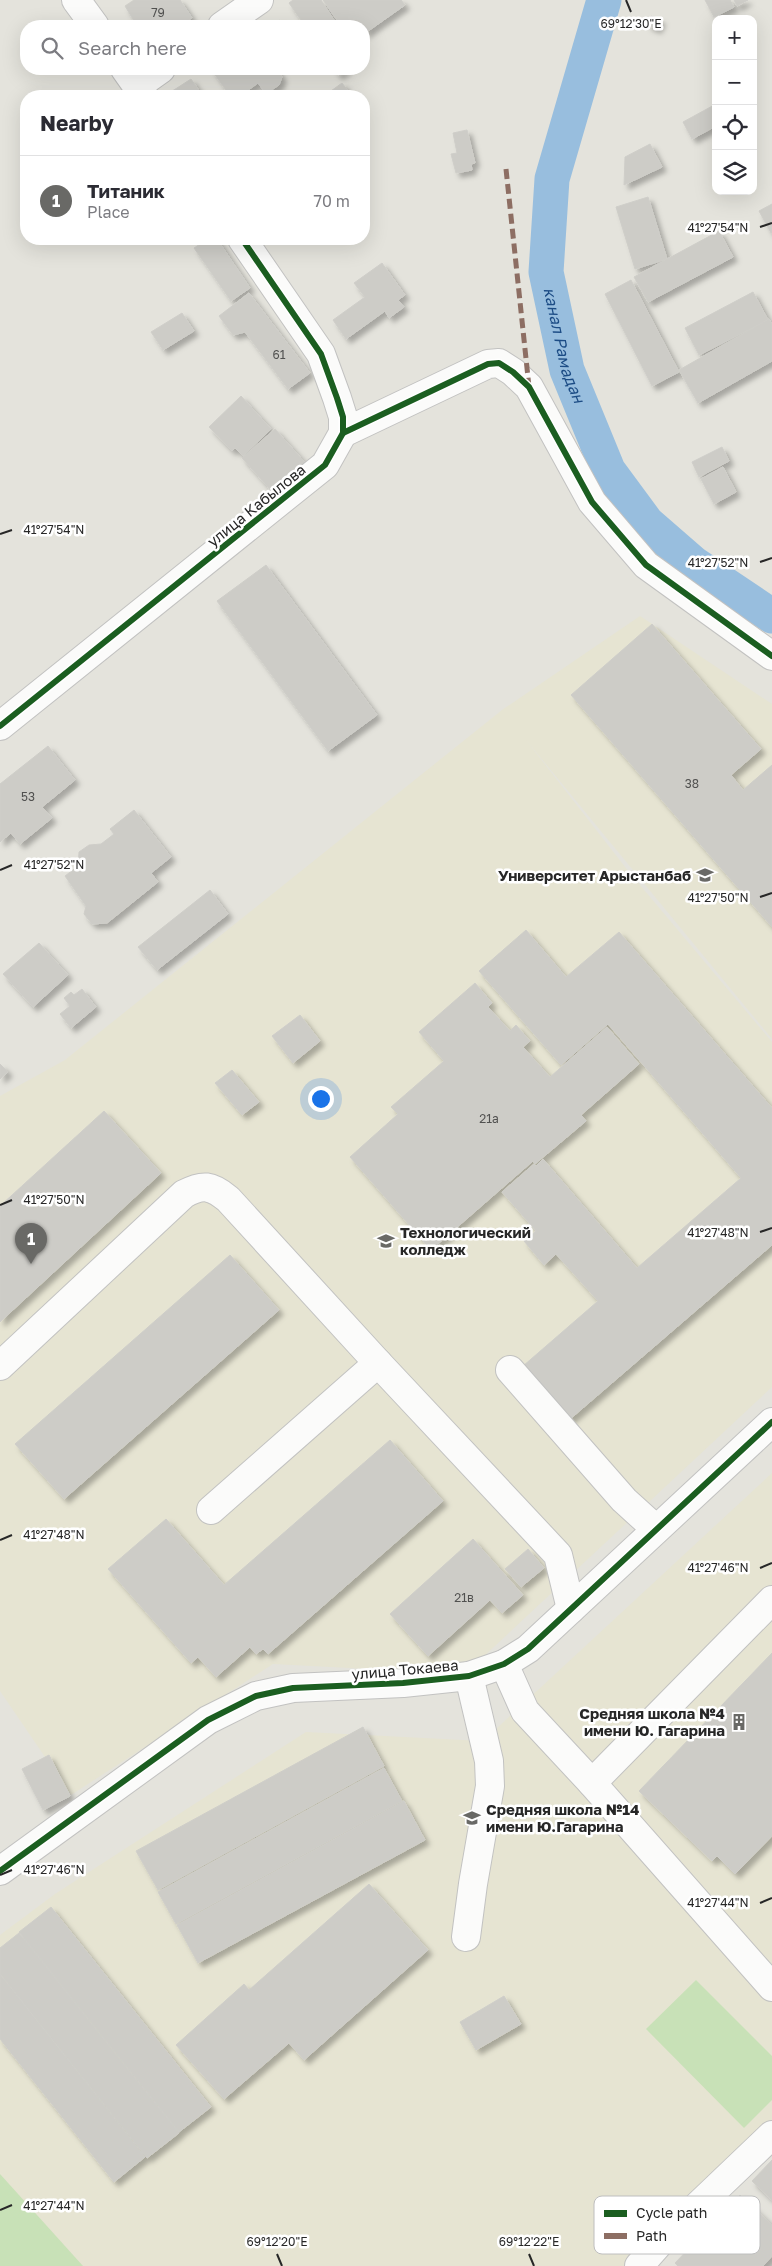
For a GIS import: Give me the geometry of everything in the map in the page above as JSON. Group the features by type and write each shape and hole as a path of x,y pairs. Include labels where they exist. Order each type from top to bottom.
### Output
{"street":[{"path":"76,0 91,20"},
{"path":"231,20 259,0"},
{"path":"136,84 151,75"},
{"path":"246,245 320,354 343,417 343,433 488,364 499,364 513,372 529,387 592,502 646,565 772,656"},
{"name":"улица Кабылова","path":"0,726 325,465 343,433"},
{"path":"0,1366 178,1199 195,1188 207,1186 216,1189 228,1199 558,1555 571,1609"},
{"path":"210,1510 378,1363"},
{"path":"510,1370 624,1500 656,1529"},
{"name":"улица Токаева","path":"0,1871 208,1720 256,1696 293,1688 403,1684 469,1676 504,1664 528,1649 772,1422"},
{"path":"592,1783 772,1600"},
{"path":"504,1664 525,1711 592,1783 772,1987"},
{"path":"466,1937 490,1786 489,1761 469,1676"},
{"path":"708,2196 772,2135"},
{"path":"639,2266 650,2254"}],"shaded area":[{"name":"Технологический колледж","path":"640,616 772,704 772,1039 526,740 629,872 772,1042 772,1387 465,1674 273,1664 71,1795 0,1691 0,1096 65,1060 502,710"},
{"name":"Средняя школа №14 имени Ю.Гагарина","path":"772,1473 772,2128 702,2196 594,2196 594,2254 641,2254 629,2266 0,2266 0,1935 55,1894 306,1732 483,1741"}],"green space":[{"path":"696,1980 772,2056 772,2100 744,2128 646,2029"},
{"path":"0,2174 83,2266 0,2266"}],"building":[{"path":"134,0 180,0 192,18 189,20 133,20 125,6"},
{"path":"293,0 321,0 334,20 301,20 289,3"},
{"path":"323,0 401,0 405,5 370,30 370,20 337,20"},
{"path":"705,0 730,0 734,7 718,15 713,15"},
{"path":"734,0 748,0 737,6"},
{"path":"651,16 661,20 657,29 647,25"},
{"path":"215,75 281,75 282,77 279,85 272,90 263,90 258,83 248,90 226,90"},
{"path":"191,79 199,90 174,90"},
{"path":"342,83 347,90 332,90"},
{"path":"712,106 712,128 692,139 683,122"},
{"path":"467,130 475,163 471,164 472,170 456,173 451,154 457,153 453,133"},
{"path":"650,144 662,167 624,185 625,157"},
{"path":"648,197 667,259 635,269 616,207"},
{"path":"772,204 772,233 771,233 759,211"},
{"path":"719,231 733,257 648,302 634,277"},
{"path":"199,245 221,245 250,288 231,301 194,248"},
{"path":"382,263 405,295 398,300 404,307 389,318 385,311 346,339 333,320 365,297 354,283"},
{"path":"631,280 679,372 652,386 605,294"},
{"path":"753,292 768,320 699,355 685,328"},
{"path":"249,293 310,373 288,389 245,332 233,335 219,316"},
{"path":"182,313 194,331 163,350 151,332"},
{"path":"769,319 772,324 772,361 698,403 679,370"},
{"path":"241,396 271,429 243,456 235,448 232,451 209,427"},
{"path":"275,429 309,467 276,496 242,458"},
{"path":"722,447 729,461 699,477 692,462"},
{"path":"723,467 736,492 714,504 701,479"},
{"path":"266,565 377,715 328,751 217,601"},
{"path":"652,624 761,749 731,775 743,790 772,765 772,927 571,695"},
{"path":"48,746 75,780 42,807 52,818 20,844 11,833 0,842 0,784"},
{"path":"134,810 171,857 151,873 158,882 107,923 92,924 84,914 86,906 65,876 78,866 79,852 89,845 101,844 114,834 110,829"},
{"path":"210,890 228,914 157,970 138,947"},
{"path":"526,930 566,977 619,932 772,1108 772,1245 569,1420 523,1366 598,1301 556,1254 544,1265 524,1241 536,1231 502,1192 534,1164 536,1166 543,1159 637,1268 741,1178 608,1024 561,1065 479,971"},
{"path":"39,943 68,975 33,1007 3,974"},
{"name":"Технологический колледж","path":"475,983 492,1003 488,1007 510,1031 516,1025 530,1041 523,1047 550,1077 607,1027 639,1064 581,1115 586,1121 535,1164 533,1161 431,1250 350,1157 398,1114 391,1107 444,1061 419,1032"},
{"path":"82,989 96,1007 71,1028 60,1014 70,1006 64,998 71,992 74,995"},
{"path":"300,1015 320,1041 293,1063 272,1036"},
{"path":"0,1064 8,1072 0,1079"},
{"path":"232,1070 259,1102 242,1115 215,1083"},
{"path":"104,1111 161,1173 0,1322 0,1206"},
{"path":"230,1255 279,1310 64,1499 15,1444"},
{"path":"390,1440 443,1501 268,1654 263,1649 256,1654 250,1647 216,1677 198,1657 191,1663 108,1569 166,1519 224,1585"},
{"path":"473,1539 523,1595 502,1613 490,1600 428,1656 390,1614"},
{"path":"528,1549 544,1568 521,1587 505,1569"},
{"name":"Средняя школа №4 имени Ю. Гагарина","path":"772,1653 772,1836 735,1874 717,1856 712,1861 639,1791"},
{"path":"363,1727 384,1766 158,1890 136,1851"},
{"path":"49,1755 70,1796 43,1810 22,1769"},
{"path":"384,1768 402,1801 176,1924 158,1892"},
{"path":"404,1801 425,1840 198,1963 177,1925"},
{"path":"369,1884 428,1950 304,2060 289,2043 224,2099 176,2045 244,1984 249,1990"},
{"path":"51,1907 211,2107 179,2132 19,1932"},
{"path":"19,1933 179,2133 147,2158 0,1974 0,1948"},
{"path":"0,1974 145,2157 114,2182 0,2039"},
{"path":"504,1996 521,2024 476,2050 460,2022"},
{"path":"772,2160 772,2200 752,2181"},
{"path":"760,2214 772,2225 772,2256 763,2266 678,2266 675,2263 684,2254 760,2254"}],"waterway":[{"name":"канал Рамадан","path":"604,0 552,179 546,272 567,370 608,470 647,523 693,563 772,616"}],"marked path":[{"path":"506,169 529,387"}],"cycle path":[{"path":"0,726 325,465 343,433 343,417 321,354 246,245"},
{"path":"343,433 488,364 499,363 513,372 529,387 592,502 646,565 772,656"},
{"path":"0,1871 208,1720 256,1696 293,1688 403,1683 469,1676 504,1664 528,1649 772,1422"}],"place":[{"name":"Университет Арыстанбаб","path":"705,875"},
{"name":"Технологический колледж","path":"386,1241"},
{"name":"Титаник","path":"31,1264"},
{"name":"Средняя школа №4 имени Ю. Гагарина","path":"739,1722"},
{"name":"Средняя школа №14 имени Ю.Гагарина","path":"472,1818"}]}
